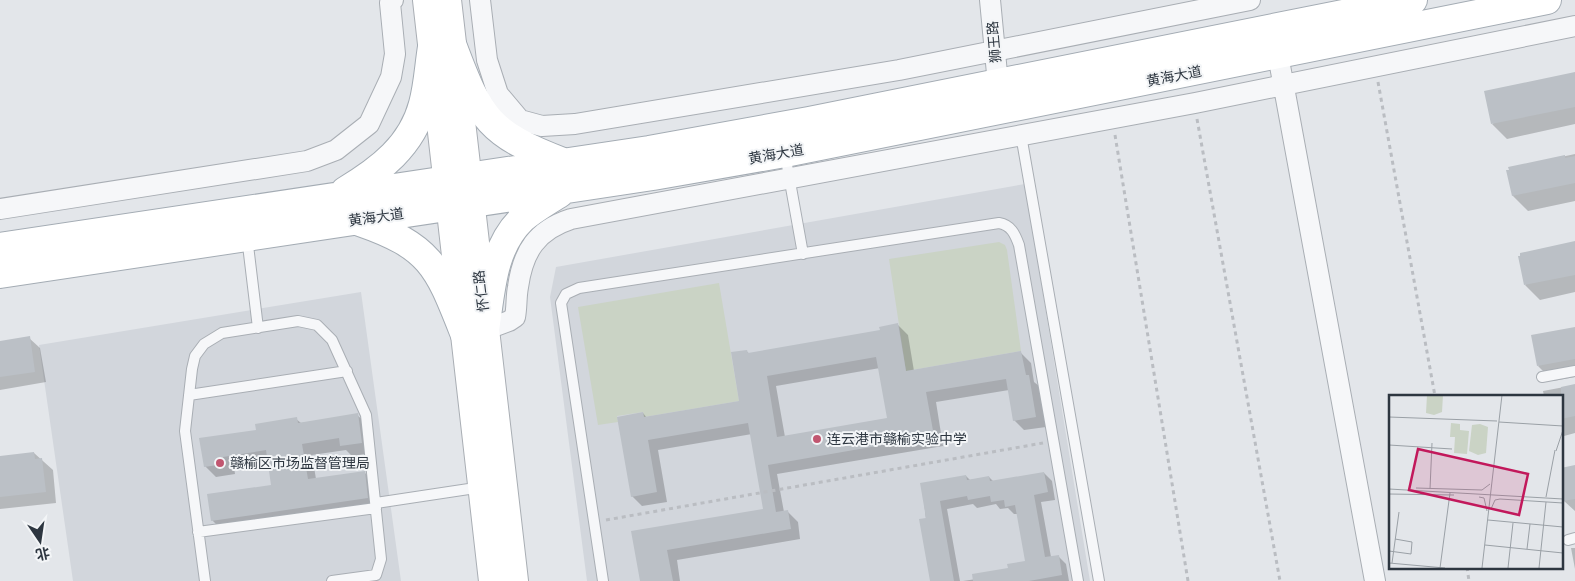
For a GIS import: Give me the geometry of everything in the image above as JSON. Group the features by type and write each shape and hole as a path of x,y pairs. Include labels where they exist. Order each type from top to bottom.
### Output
{"main road":[{"name":"怀仁路","path":"427,0 442,47 475,332 514,581"},
{"name":"怀仁路","path":"442,47 447,0"},
{"name":"黄海大道","path":"0,247 564,162 799,123 1413,0"},
{"name":"黄海大道","path":"0,274 566,189 787,165 1278,55 1547,0"},
{"path":"442,47 481,110 494,126 511,140 526,148 564,162"},
{"path":"337,196 378,170 399,150 413,131 442,47"},
{"path":"475,332 500,253 510,233 523,218 566,189"},
{"path":"356,220 406,240 426,257 437,269 475,332"},
{"name":"怀仁路","path":"475,332 483,487 493,581"}],"street":[{"path":"0,209 307,161 336,150 369,124 391,77 395,54 390,3 393,0"},
{"path":"480,0 487,60 498,94 520,120 542,126 595,121 899,70 1250,0"},
{"name":"狮王路","path":"990,0 998,84"},
{"path":"475,332 514,317 524,261 534,241 551,225 571,219 787,165 1021,135 1195,103 1575,26"},
{"path":"1278,55 1375,581"}],"lane":[{"path":"1021,135 1099,581"},
{"path":"787,165 802,254"},
{"path":"603,581 561,303 566,294 579,288 999,223 1005,224 1015,233 1019,245 1078,581"},
{"path":"246,237 258,328"},
{"path":"205,581 185,431 195,356 204,344 222,333 298,321 317,325 332,340 366,415 381,559 376,575 332,581"},
{"path":"189,395 347,371"},
{"path":"1542,377 1575,371"},
{"path":"198,532 376,506 483,487"}],"path":[{"path":"1375,67 1435,395"},
{"path":"1195,103 1280,581"},
{"path":"1112,118 1188,581"},
{"path":"594,522 1054,442"},
{"path":"1467,568 1469,581"}],"shaded area":[{"name":"连云港市赣榆实验中学","path":"1025,184 1090,581 587,581 550,297 556,267"},
{"name":"赣榆区市场监督管理局","path":"361,292 401,581 73,581 39,345"}],"green space":[{"path":"999,242 1005,245 1007,250 1021,351 906,371 889,259"},
{"path":"719,283 739,401 644,417 643,412 617,416 618,422 598,425 578,307"}],"building":[{"path":"1575,72 1575,107 1491,124 1484,91"},
{"path":"1565,155 1565,158 1575,156 1575,183 1512,196 1506,170 1509,170 1508,167"},
{"path":"1575,241 1575,275 1524,285 1518,256 1520,256 1520,253"},
{"path":"898,323 906,371 1021,351 1026,375 1029,375 1036,417 1013,421 1006,379 926,392 934,436 768,465 776,512 788,510 791,529 667,550 673,581 640,581 631,531 763,509 748,423 648,440 657,492 631,497 617,417 643,412 644,417 739,401 731,352 747,350 748,353 880,330 879,327","holes":["876,357 887,418 777,437 767,376"]},
{"path":"1575,327 1575,359 1537,366 1531,335"},
{"path":"30,336 35,372 0,377 0,341"},
{"path":"1575,384 1575,416 1562,419 1561,387"},
{"path":"358,413 362,443 340,446 339,438 302,444 308,479 365,471 368,498 211,521 207,494 271,485 266,450 223,457 225,464 204,467 199,438 256,430 255,424 297,417 298,423"},
{"path":"34,452 35,459 42,458 46,492 0,497 0,456"},
{"path":"1575,465 1575,499 1563,501 1562,468"},
{"path":"1044,472 1048,492 1034,495 1045,557 1059,555 1062,575 1029,581 973,581 972,574 1008,568 1007,564 1025,561 1015,505 1005,507 1004,500 991,502 990,496 968,500 967,496 940,501 954,581 930,581 919,519 926,518 920,483 966,475 967,480 989,476 990,481"}],"place":[{"name":"连云港市赣榆实验中学","path":"817,439"},
{"name":"赣榆区市场监督管理局","path":"220,463"}]}
